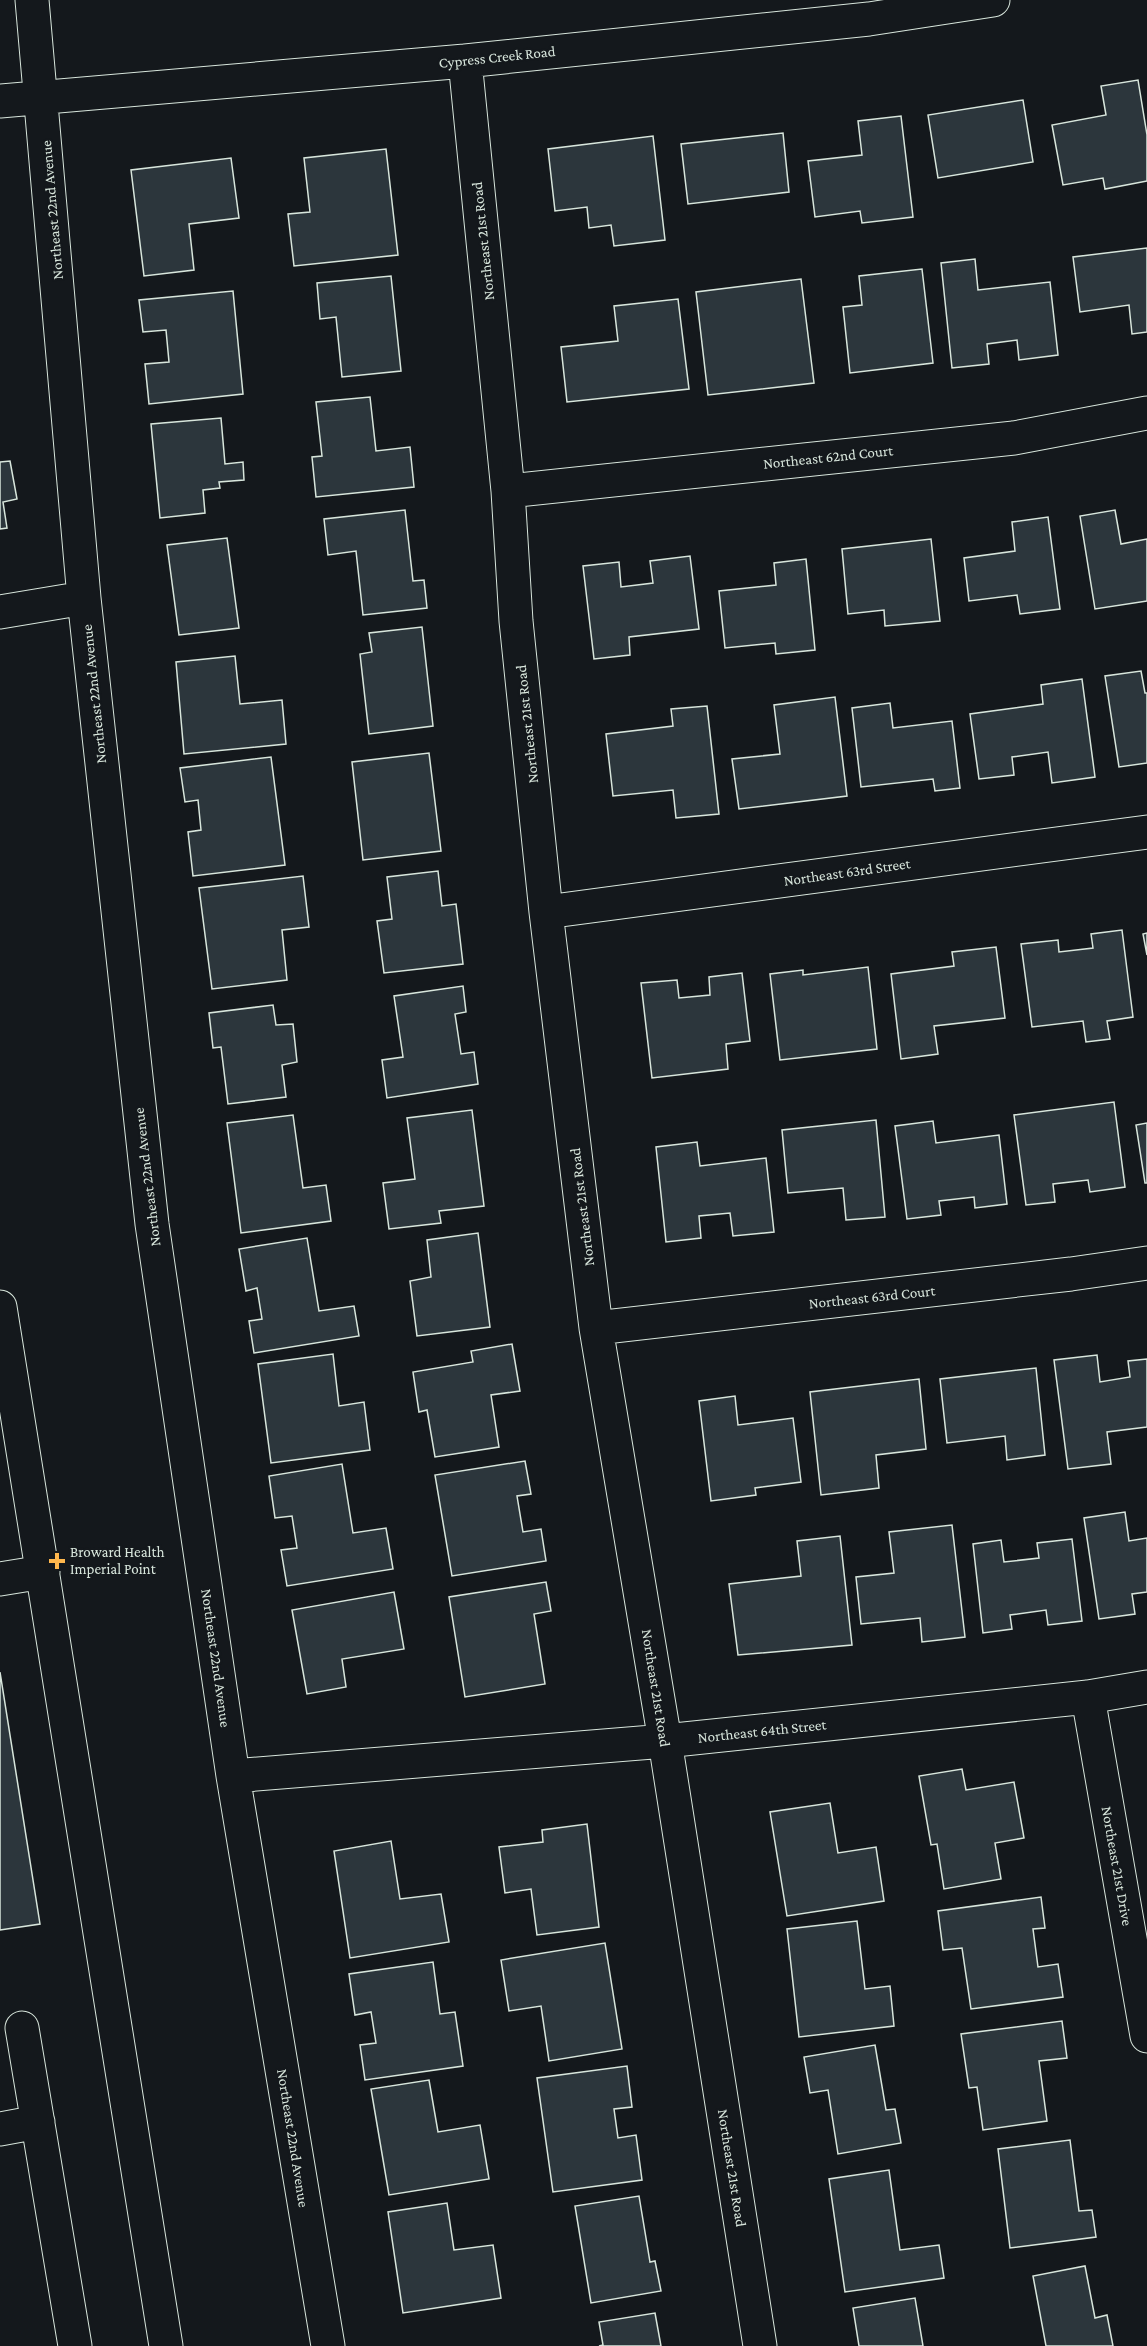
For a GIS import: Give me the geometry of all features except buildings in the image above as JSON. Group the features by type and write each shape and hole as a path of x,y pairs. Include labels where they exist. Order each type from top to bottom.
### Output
{"street":[{"name":"Northeast 22nd Avenue","path":"32,0 84,597 152,1224 233,1776 328,2346"},
{"name":"Cypress Creek Road","path":"0,100 465,61 869,19 993,0"},
{"name":"Northeast 21st Road","path":"465,61 508,491 516,621 546,912 596,1328 665,1741 760,2346"},
{"name":"Northeast 62nd Court","path":"508,491 1014,438 1147,413"},
{"path":"0,612 84,597"},
{"name":"Northeast 63rd Street","path":"546,912 1147,832"},
{"name":"Northeast 63rd Court","path":"596,1328 1071,1274 1147,1263"},
{"path":"0,1307 166,2346"},
{"path":"0,1579 43,1572"},
{"name":"Northeast 64th Street","path":"233,1776 665,1741 1088,1697 1147,1687"},
{"name":"Northeast 21st Drive","path":"1088,1697 1147,2036"},
{"path":"22,2028 75,2346"},
{"path":"0,2129 38,2122"}],"place":[{"name":"Broward Health Imperial Point","path":"57,1561"}]}
